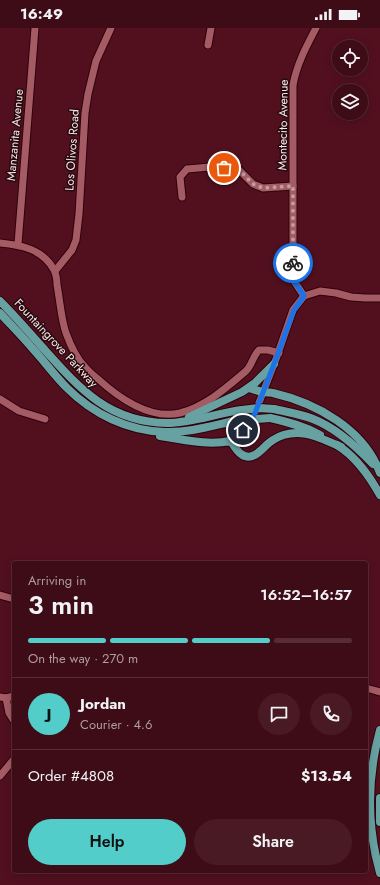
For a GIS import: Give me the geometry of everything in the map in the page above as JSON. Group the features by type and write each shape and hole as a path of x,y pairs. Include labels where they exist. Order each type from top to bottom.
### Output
{"main road":[{"name":"Fountaingrove Parkway","path":"0,301 72,380 90,396 112,410 132,418 166,423 181,422 259,408 293,413 313,419 329,427 345,438 372,463 380,474"},
{"name":"Fountaingrove Parkway","path":"0,313 72,393 88,406 108,418 125,426 148,431 184,431 234,421 270,418 291,422 307,427 341,447 371,479 380,495"},
{"path":"166,423 186,418 242,392 255,383 274,364"},
{"path":"249,388 273,393 320,410 359,439 372,455 380,474"},
{"path":"134,428 150,434 188,440 220,443 230,441 241,454 248,457 257,454 273,439 295,433 321,438 341,447"},
{"path":"380,730 376,744 372,772 370,810 374,854 380,873"},
{"path":"380,798 380,822"}],"street":[{"name":"Manzanita Avenue","path":"18,244 35,28"},
{"name":"Los Olivos Road","path":"55,271 72,250 76,240 85,113 88,94 96,61 111,28"},
{"path":"208,45 211,28"},
{"name":"Montecito Avenue","path":"304,296 294,281 293,273 293,85 296,68 316,28"},
{"path":"182,197 180,177 187,169 210,167 238,169 253,184 263,188 293,186"},
{"path":"0,242 18,244 29,248 45,259 55,271 66,332 84,367 111,391 124,400 142,408 158,413 171,414 190,410 210,399 246,371 250,367 259,350 268,350 279,353"},
{"path":"230,441 233,436 249,424 279,353 294,310 304,296 320,291 351,297 380,298"},
{"path":"0,399 19,410 44,419"},
{"path":"0,595 12,598"},
{"path":"368,689 380,692"},
{"path":"3,698 12,718"},
{"path":"0,776 12,761"},
{"path":"370,810 380,810"}],"way so far":[{"path":"224,168 238,169 243,172 253,184 263,188 293,186 293,263"}],"route":[{"path":"243,430 249,424 255,413 294,310 298,302 304,296 294,281 293,263"}]}
